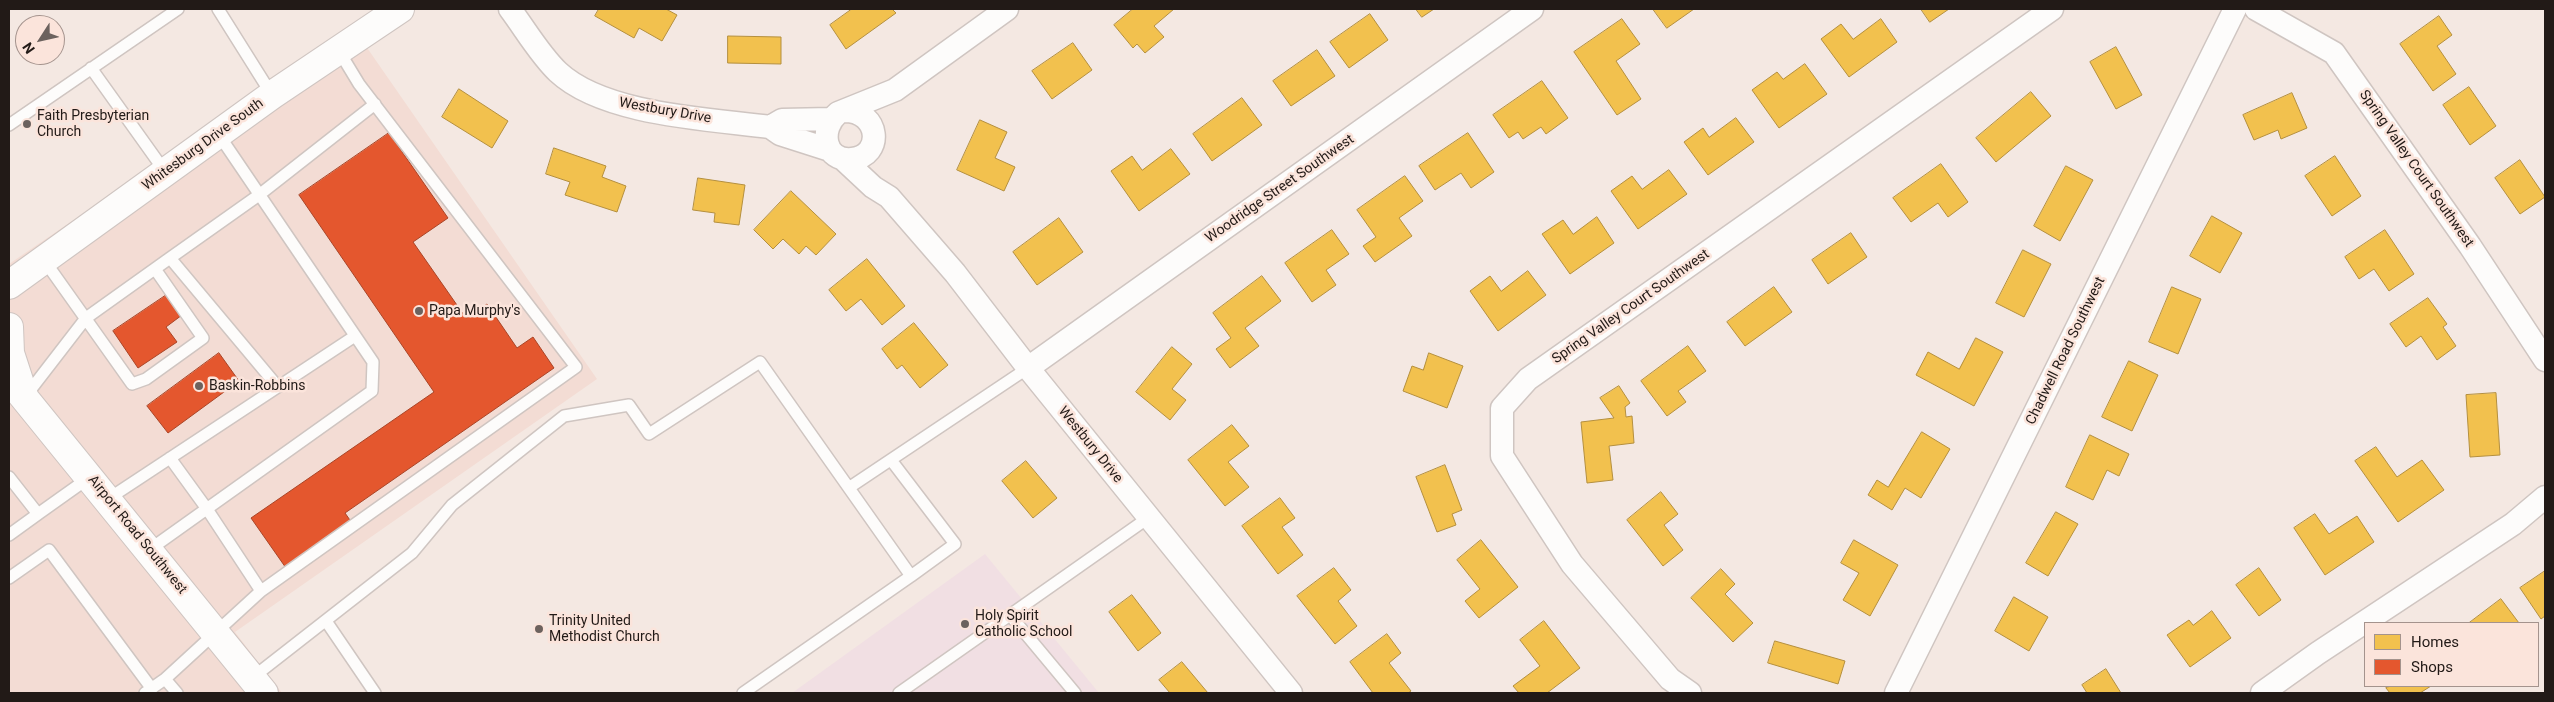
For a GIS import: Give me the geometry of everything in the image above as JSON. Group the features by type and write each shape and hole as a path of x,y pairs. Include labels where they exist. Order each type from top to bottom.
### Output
{"main road":[{"name":"Whitesburg Drive South","path":"26,272 272,96 400,9"},
{"path":"9,312 26,272"},
{"path":"9,327 10,353 17,388"},
{"name":"Airport Road Southwest","path":"17,388 258,686"}],"street":[{"name":"Westbury Drive","path":"510,9 558,72 578,86 601,98 651,111 770,127 780,134 836,154 873,186 889,197 955,273 1028,368 1291,693"},
{"path":"895,90 872,141 858,158 836,154 825,134 838,115 895,90 1007,9"},
{"name":"Woodridge Street Southwest","path":"1028,368 1532,9"},
{"name":"Spring Valley Court Southwest","path":"1690,693 1670,679 1572,564 1502,456 1502,408 1528,379 2052,9"},
{"name":"Chadwell Road Southwest","path":"1896,693 2236,9"},
{"name":"Spring Valley Court Southwest","path":"2256,9 2334,53 2470,246 2545,360"},
{"path":"838,115 862,114 868,119 872,141"},
{"name":"Westbury Drive","path":"770,127 782,120 838,115"},
{"name":"Westbury Drive","path":"872,141 889,197"},
{"path":"2365,622 2513,524 2545,497"},
{"path":"2262,693 2364,623"}],"lane":[{"path":"9,125 178,9"},
{"path":"218,9 272,96"},
{"path":"9,578 49,550 148,691 165,679 214,632 261,591 576,367 375,104 339,51"},
{"path":"91,68 166,173"},
{"path":"17,388 86,318 260,195 375,104"},
{"path":"149,550 372,391 373,362 218,135"},
{"path":"170,258 278,386"},
{"path":"26,272 86,318 132,384 146,379 203,338 155,268"},
{"path":"108,499 356,336"},
{"path":"258,686 326,621 412,552 452,505 564,416 630,405 649,434 760,362 911,576"},
{"path":"850,487 1028,368"},
{"path":"170,458 207,509 261,591"},
{"path":"743,693 955,544 891,460"},
{"path":"9,477 38,514"},
{"path":"9,535 90,477"},
{"path":"899,693 1148,518"},
{"path":"1010,615 1075,693"},
{"path":"326,621 375,693"},
{"path":"165,679 176,693"}],"shaded area":[{"path":"354,29 597,379 235,632 282,693 9,693 9,264"},
{"name":"Holy Spirit Catholic School","path":"985,554 1099,693 792,693"}],"building: Homes":[{"path":"599,9 666,9 677,15 662,41 639,28 634,38 595,16"},
{"path":"852,9 892,9 896,13 846,49 830,25"},
{"path":"1133,9 1174,9 1154,26 1164,37 1145,53 1137,44 1133,48 1114,25"},
{"path":"1416,9 1434,9 1422,17"},
{"path":"1653,9 1694,9 1667,28"},
{"path":"1921,9 1949,9 1930,22"},
{"path":"1370,14 1388,40 1349,68 1330,42"},
{"path":"2439,16 2452,35 2437,46 2456,74 2433,91 2400,44"},
{"path":"1622,19 1640,44 1616,61 1641,99 1617,115 1574,52"},
{"path":"1881,19 1897,42 1849,77 1821,39 1841,24 1853,39"},
{"path":"728,36 781,37 781,64 728,63"},
{"path":"1073,43 1092,70 1052,99 1032,71"},
{"path":"2116,47 2142,95 2116,109 2090,62"},
{"path":"1317,50 1335,76 1291,106 1273,81"},
{"path":"1805,64 1827,94 1779,128 1752,90 1777,72 1783,79"},
{"path":"1542,81 1568,118 1546,134 1541,127 1523,139 1518,132 1509,138 1493,115"},
{"path":"2469,87 2496,126 2470,145 2443,105"},
{"path":"459,89 508,121 492,148 442,117"},
{"path":"2031,92 2051,116 1996,162 1976,138"},
{"path":"2292,93 2307,128 2281,139 2278,130 2254,140 2243,115"},
{"path":"1242,98 1262,125 1212,161 1193,134"},
{"path":"1736,118 1754,142 1708,175 1684,142 1703,128 1709,137"},
{"path":"980,120 1007,132 995,158 1015,167 1004,191 957,170"},
{"path":"1468,133 1494,172 1471,188 1461,173 1435,190 1419,166"},
{"path":"554,148 606,166 602,177 626,186 617,212 565,195 570,182 546,174"},
{"path":"1171,149 1190,174 1139,211 1111,171 1132,156 1142,170"},
{"path":"2335,156 2361,196 2332,216 2305,176"},
{"path":"2520,160 2545,197 2520,214 2495,178"},
{"path":"1941,164 1968,202 1948,217 1938,203 1911,222 1893,198"},
{"path":"2066,166 2093,180 2060,241 2034,226"},
{"path":"1669,170 1687,194 1638,229 1611,191 1632,176 1642,189"},
{"path":"1405,176 1423,201 1399,218 1412,236 1375,262 1363,246 1376,237 1357,210"},
{"path":"698,178 745,185 739,225 714,222 715,213 693,210"},
{"path":"791,191 836,234 816,255 806,246 799,254 783,239 773,249 754,230"},
{"path":"2212,216 2242,233 2220,273 2190,256"},
{"path":"1597,217 1614,243 1570,274 1542,234 1563,220 1573,234"},
{"path":"1059,218 1083,252 1037,285 1013,252"},
{"path":"1332,230 1349,254 1326,270 1336,285 1312,302 1285,263"},
{"path":"2385,230 2414,274 2389,291 2374,269 2359,279 2345,257"},
{"path":"1851,233 1867,257 1828,284 1812,260"},
{"path":"2023,250 2051,264 2024,317 1996,303"},
{"path":"867,259 905,306 882,325 861,299 846,311 829,290"},
{"path":"1528,271 1546,295 1498,331 1470,291 1490,276 1501,291"},
{"path":"1262,276 1281,301 1245,328 1259,346 1230,368 1216,349 1231,338 1213,313"},
{"path":"1774,287 1792,312 1745,346 1727,322"},
{"path":"2172,287 2201,299 2178,354 2149,342"},
{"path":"2428,298 2447,324 2443,327 2456,346 2437,360 2421,336 2406,347 2390,324"},
{"path":"914,323 948,365 920,388 902,365 897,369 882,349"},
{"path":"1976,338 2003,352 1974,406 1916,375 1928,352 1959,369"},
{"path":"1688,346 1706,371 1678,391 1686,402 1667,416 1641,381"},
{"path":"1172,347 1192,364 1172,389 1186,400 1170,420 1136,392"},
{"path":"1429,353 1463,366 1447,408 1403,391 1412,366 1423,370"},
{"path":"2129,361 2158,375 2132,431 2102,417"},
{"path":"1619,386 1630,403 1625,407 1626,417 1632,416 1634,443 1609,446 1613,480 1587,483 1581,422 1614,418 1600,398"},
{"path":"2496,393 2500,455 2470,457 2466,395"},
{"path":"1232,425 1249,446 1228,462 1249,487 1225,506 1188,460"},
{"path":"1922,432 1950,449 1921,498 1905,488 1892,510 1868,495 1877,480 1888,487"},
{"path":"2090,435 2129,454 2119,476 2107,470 2093,500 2066,487"},
{"path":"2376,447 2397,477 2422,460 2444,490 2398,522 2355,461"},
{"path":"1026,461 1057,498 1033,518 1002,481"},
{"path":"1445,465 1462,510 1452,514 1456,525 1437,532 1416,477"},
{"path":"1661,492 1678,514 1664,525 1683,550 1663,566 1627,520"},
{"path":"1280,498 1295,518 1282,527 1303,555 1278,574 1242,526"},
{"path":"2056,512 2078,524 2048,576 2026,563"},
{"path":"2315,514 2329,534 2357,516 2374,542 2325,575 2294,528"},
{"path":"1481,540 1518,587 1479,618 1465,601 1480,589 1457,560"},
{"path":"1854,540 1898,565 1870,616 1843,600 1859,573 1841,563"},
{"path":"1334,568 1351,590 1338,601 1357,626 1335,644 1297,596"},
{"path":"2259,568 2281,600 2259,616 2236,585"},
{"path":"1721,569 1735,584 1725,594 1753,623 1733,642 1691,598"},
{"path":"2545,571 2545,616 2541,619 2520,588"},
{"path":"1132,595 1161,633 1138,651 1109,612"},
{"path":"2014,597 2048,617 2029,651 1995,631"},
{"path":"2501,599 2518,622 2470,622"},
{"path":"2212,611 2231,638 2190,667 2167,635 2189,620 2193,625"},
{"path":"1544,621 1580,668 1547,693 1519,693 1513,686 1540,666 1520,640"},
{"path":"1387,634 1401,653 1389,663 1411,691 1408,693 1373,693 1350,662"},
{"path":"1775,641 1845,661 1838,684 1768,663"},
{"path":"1182,662 1208,693 1170,693 1159,680"},
{"path":"2106,669 2121,693 2087,693 2082,685"},
{"path":"2429,687 2420,693 2390,693 2386,688"}],"building: Shops":[{"path":"389,133 448,218 413,242 466,318 487,304 517,348 533,337 554,368 345,513 352,523 286,568 251,518 434,392 299,195"},
{"path":"168,294 182,315 166,327 177,342 138,368 113,331"},
{"path":"219,353 239,381 168,433 147,406"}],"place":[{"name":"Faith Presbyterian Church","path":"27,124"},
{"name":"Papa Murphy's","path":"419,311"},
{"name":"Baskin-Robbins","path":"199,386"},
{"name":"Holy Spirit Catholic School","path":"965,624"},
{"name":"Trinity United Methodist Church","path":"539,629"}]}
